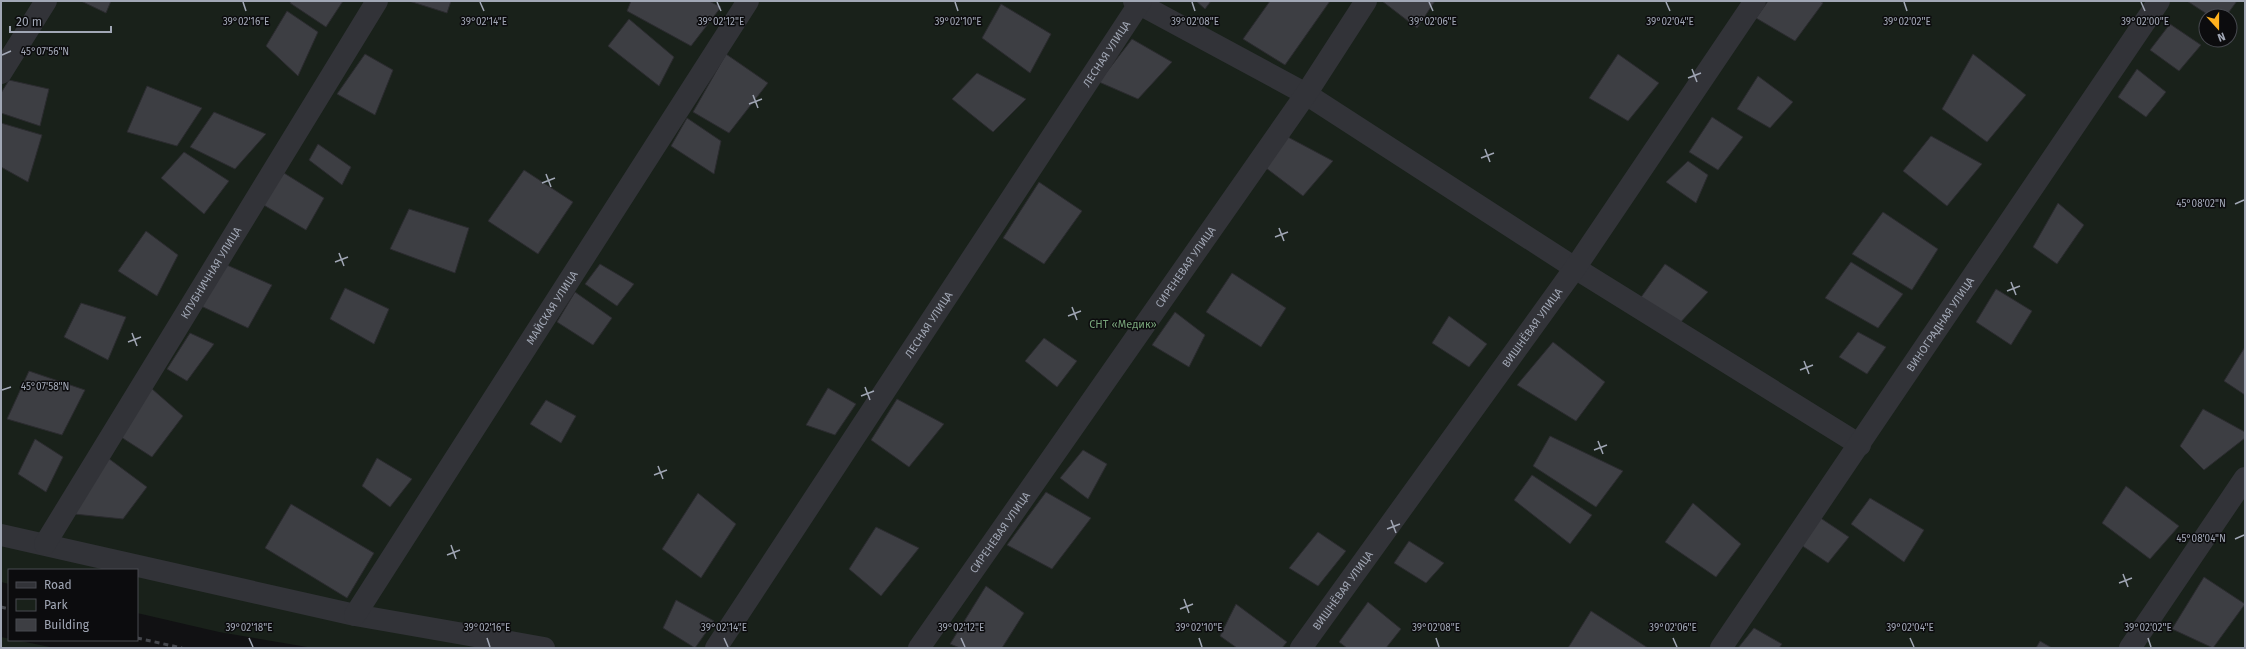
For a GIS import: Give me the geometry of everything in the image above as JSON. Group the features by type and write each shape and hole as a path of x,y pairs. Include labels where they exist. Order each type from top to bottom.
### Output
{"street":[{"path":"1,73 46,1"},
{"name":"КЛУБНИЧНАЯ УЛИЦА","path":"45,544 377,1"},
{"name":"МАЙСКАЯ УЛИЦА","path":"355,615 748,1"},
{"name":"СИРЕНЕВАЯ УЛИЦА","path":"919,648 1306,94 1366,1"},
{"name":"ВИШНЁВАЯ УЛИЦА","path":"1301,648 1575,268 1755,1"},
{"name":"ВИНОГРАДНАЯ УЛИЦА","path":"1721,648 1860,445 2159,1"},
{"path":"1138,2 1306,94 1575,268 1860,445"},
{"name":"ЛЕСНАЯ УЛИЦА","path":"716,648 1138,2"},
{"path":"2130,648 2245,478"},
{"path":"1,535 355,615 544,648"}],"green space":[{"name":"СНТ «Медик»","path":"1,1 2245,1 2245,648 313,648 219,632 138,613 138,569 8,569 8,584 1,582"},
{"path":"1,637 8,638 8,641 21,641 55,648 1,648"}],"building":[{"path":"81,1 111,1 106,13"},
{"path":"291,1 343,1 326,27 290,3"},
{"path":"409,1 451,1 447,13"},
{"path":"631,1 709,1 721,7 691,46 627,11"},
{"path":"1196,1 1211,1 1205,9"},
{"path":"1270,1 1330,1 1285,65 1243,39"},
{"path":"1382,1 1435,1 1417,28"},
{"path":"1768,1 1820,1 1823,3 1795,41 1756,18"},
{"path":"2187,1 2237,1 2232,8 2198,8"},
{"path":"1001,4 1051,34 1030,73 982,38"},
{"path":"287,11 318,32 298,76 266,46"},
{"path":"629,19 674,57 659,86 608,46"},
{"path":"2170,24 2198,43 2198,48 2179,71 2150,50"},
{"path":"1132,39 1172,62 1138,99 1099,82"},
{"path":"365,54 393,70 375,115 337,94"},
{"path":"726,54 768,83 729,133 693,112"},
{"path":"1618,54 1659,83 1628,121 1589,98"},
{"path":"1973,54 2026,95 1987,142 1942,109"},
{"path":"2137,69 2166,92 2146,117 2118,97"},
{"path":"977,73 1026,99 993,132 952,99"},
{"path":"1758,76 1793,102 1770,128 1737,109"},
{"path":"9,80 49,89 40,126 1,113 1,93"},
{"path":"147,86 202,108 177,146 127,132"},
{"path":"214,112 266,134 235,169 190,147"},
{"path":"1712,117 1743,137 1718,170 1689,152"},
{"path":"687,118 721,141 714,174 671,146"},
{"path":"1,123 42,135 28,182 1,167"},
{"path":"1286,136 1333,161 1303,196 1266,168"},
{"path":"1931,136 1982,164 1947,206 1903,171"},
{"path":"318,144 351,167 342,185 309,160"},
{"path":"184,152 229,181 204,214 161,178"},
{"path":"1688,161 1708,175 1696,203 1666,182"},
{"path":"524,170 573,202 538,254 488,221"},
{"path":"284,173 324,198 306,230 262,204"},
{"path":"1039,182 1082,211 1044,264 1003,238"},
{"path":"2058,203 2084,225 2057,264 2033,247"},
{"path":"409,209 469,228 455,273 390,249"},
{"path":"1883,212 1938,249 1912,290 1852,254"},
{"path":"146,231 178,255 157,296 118,271"},
{"path":"1851,262 1903,294 1878,328 1825,298"},
{"path":"600,264 634,284 617,306 585,284"},
{"path":"1665,264 1708,292 1679,324 1639,300"},
{"path":"227,265 272,285 248,328 201,306"},
{"path":"1232,273 1286,308 1261,347 1206,312"},
{"path":"345,288 389,309 374,344 330,319"},
{"path":"1996,289 2032,311 2011,345 1976,322"},
{"path":"575,292 612,318 593,345 557,322"},
{"path":"81,303 126,317 108,360 64,337"},
{"path":"1175,312 1205,335 1189,367 1152,345"},
{"path":"1449,316 1487,344 1469,367 1432,343"},
{"path":"1858,332 1886,347 1867,374 1839,357"},
{"path":"190,333 214,344 187,381 167,369"},
{"path":"1044,338 1077,361 1057,387 1025,361"},
{"path":"1553,342 1605,382 1576,421 1517,385"},
{"path":"2245,347 2245,395 2224,381"},
{"path":"29,371 85,390 62,435 7,419"},
{"path":"151,388 183,416 152,457 121,437"},
{"path":"828,388 856,404 835,435 806,425"},
{"path":"897,399 944,424 909,467 871,440"},
{"path":"546,400 576,416 561,443 530,424"},
{"path":"2203,409 2245,432 2245,438 2204,470 2180,446"},
{"path":"1550,436 1623,471 1596,507 1533,466"},
{"path":"35,439 63,457 46,492 18,474"},
{"path":"1083,450 1107,464 1088,499 1060,478"},
{"path":"108,458 147,487 123,519 74,514"},
{"path":"377,458 412,479 390,507 362,486"},
{"path":"1532,475 1592,515 1570,544 1514,500"},
{"path":"2126,486 2179,526 2150,559 2102,523"},
{"path":"1046,492 1091,518 1052,569 1007,545"},
{"path":"698,493 736,524 701,578 662,549"},
{"path":"1870,498 1924,530 1904,562 1851,524"},
{"path":"1693,503 1741,544 1716,577 1665,542"},
{"path":"291,504 374,553 347,598 265,548"},
{"path":"1819,517 1849,537 1828,563 1801,545"},
{"path":"876,527 919,548 881,596 849,569"},
{"path":"1318,532 1346,551 1318,586 1289,568"},
{"path":"1409,541 1444,563 1426,583 1394,563"},
{"path":"2204,577 2245,604 2213,648 2172,629"},
{"path":"986,586 1024,613 1002,648 960,648 950,644"},
{"path":"676,600 714,621 695,648 663,628"},
{"path":"1368,602 1401,629 1386,648 1347,648 1339,642"},
{"path":"1236,604 1287,642 1282,648 1237,648 1220,636"},
{"path":"1591,611 1648,648 1568,648"},
{"path":"1754,628 1782,644 1779,648 1738,648"},
{"path":"2040,641 2052,648 2036,648"}],"railway":[{"path":"1,607 8,609"},
{"path":"138,638 182,648"}]}
